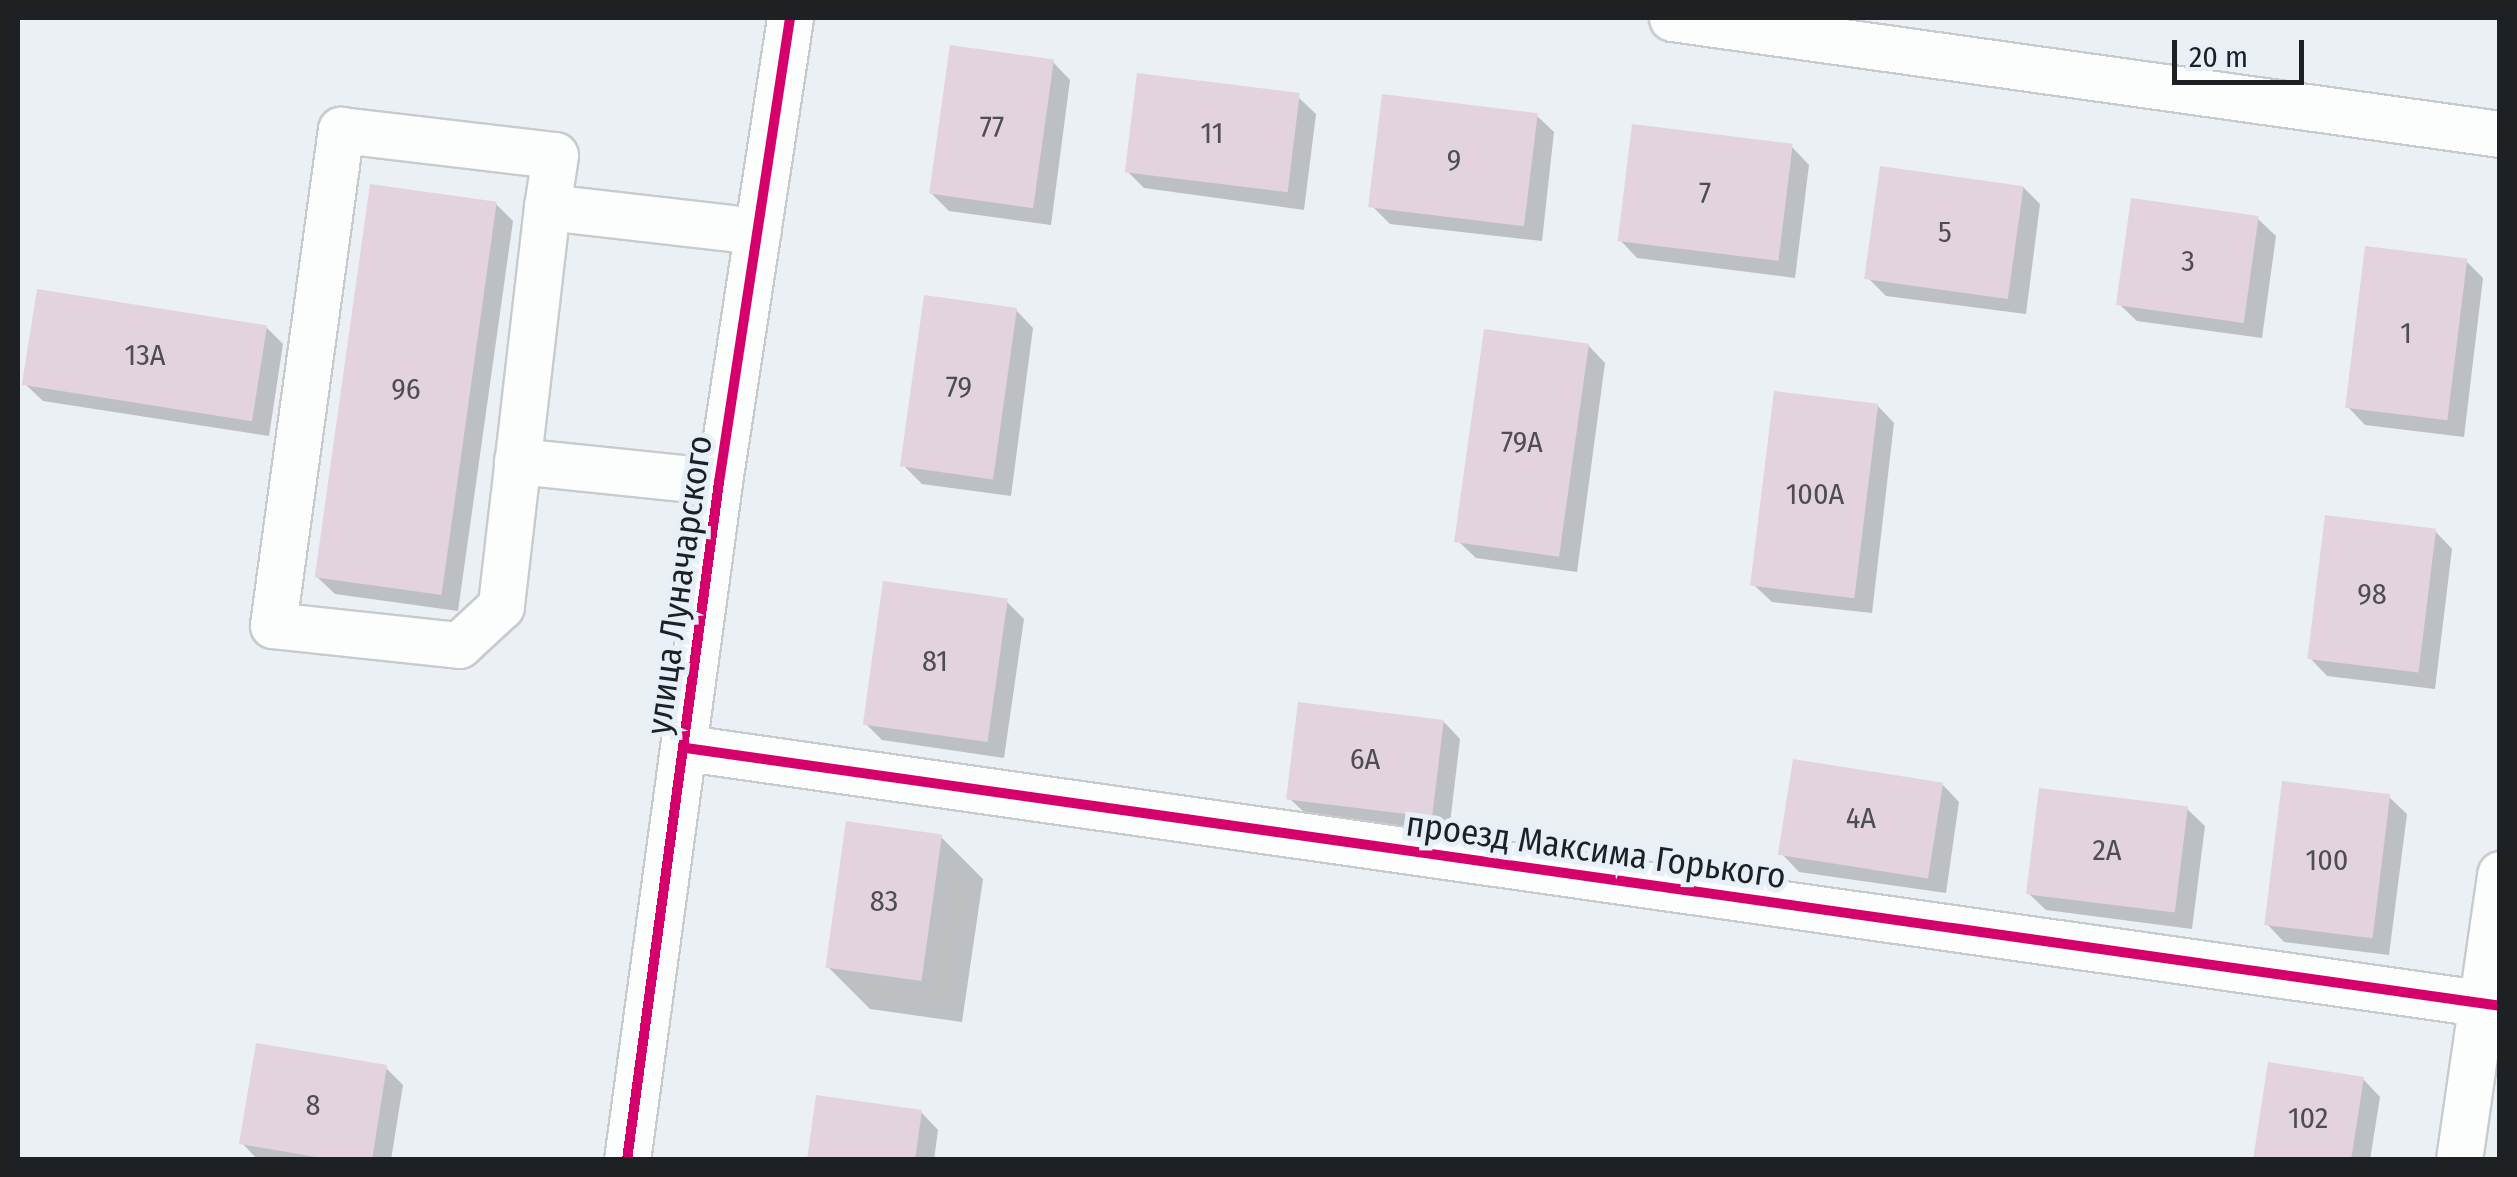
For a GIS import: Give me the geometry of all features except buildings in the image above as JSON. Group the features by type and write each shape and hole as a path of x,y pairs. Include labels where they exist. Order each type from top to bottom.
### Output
{"street":[{"name":"улица Луначарского","path":"627,1160 686,748 719,482 790,18"},
{"path":"1672,18 2500,134"},
{"path":"341,130 555,156 548,208 501,606 460,646 273,625 341,130"},
{"path":"548,208 758,231"},
{"path":"517,462 719,482"},
{"name":"проезд Максима Горького","path":"686,748 2491,1004"},
{"path":"2458,1160 2491,1004 2500,874"}],"cycle path":[{"path":"627,1160 719,482 790,18"},
{"path":"686,748 2500,1006"}]}
